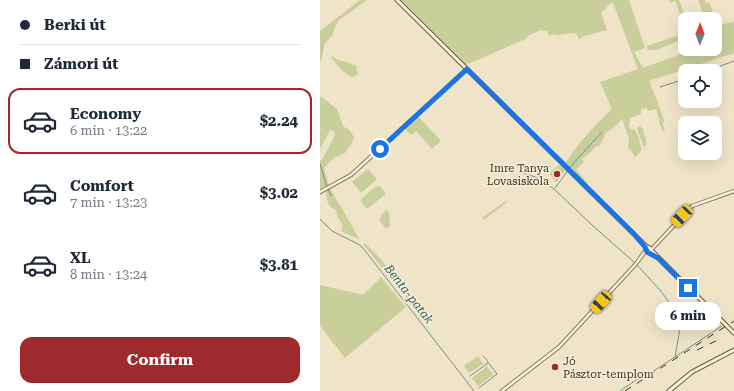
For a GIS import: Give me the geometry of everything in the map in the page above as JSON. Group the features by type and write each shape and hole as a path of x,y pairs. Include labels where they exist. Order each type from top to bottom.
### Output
{"main road":[{"path":"397,0 734,333"},
{"path":"669,391 692,372 734,350"}],"street":[{"path":"320,192 351,175 467,69"},
{"path":"502,391 558,348 640,259 693,205 734,191"}],"green space":[{"path":"360,0 367,0 339,20 332,36 325,43 320,61 320,31"},
{"path":"395,0 629,0 645,48 634,52 643,68 678,55 722,56 722,25 734,21 734,53 701,64 678,64 678,71 649,81 664,120 663,124 665,131 663,132 656,109 648,111 647,108 641,109 641,114 630,118 629,127 631,130 634,129 636,131 642,150 635,157 631,150 628,149 629,139 622,119 616,126 606,133 600,145 594,148 582,159 584,162 576,169 588,184 585,187 587,188 585,190 565,170 568,168 555,155 556,153 566,162 599,121 612,109 600,82 638,69 613,3 601,13 607,30 579,39 576,33 556,36 555,34 549,36 548,32 541,30 527,36 528,38 463,66"},
{"path":"669,0 679,0 683,12 679,12 675,1 670,3"},
{"path":"698,0 705,0 706,3 709,2 713,12 702,12"},
{"path":"678,35 678,41 656,50 648,50 647,46"},
{"path":"332,56 338,60 356,66 358,74 354,77 344,72 331,57"},
{"path":"320,97 337,109 344,127 349,129 354,137 345,153 334,158 324,168 329,186 325,186 320,189 320,160 322,160 335,135 334,131 330,130 320,149"},
{"path":"418,116 441,141 432,149 416,131 411,135 404,128"},
{"path":"640,126 643,129 647,144 644,148 641,139 639,139 640,137 637,128"},
{"name":"Imre Tanya Lovasiskola","path":"559,165 565,170 556,183 550,172"},
{"path":"368,169 376,180 361,193 352,182"},
{"path":"379,186 385,192 385,195 367,209 360,200 374,188"},
{"path":"330,188 360,240 341,231 343,225 338,218 336,210 329,205 327,200 326,191"},
{"path":"507,200 507,202 484,220 482,218"},
{"path":"386,210 389,212 390,226 385,228 379,220"},
{"path":"365,243 380,258 412,301 410,302 363,244"},
{"path":"656,260 659,261 703,304 702,305"},
{"path":"381,277 406,307 345,358 320,326 320,285 363,295"},
{"path":"478,356 483,364 469,373 464,366"},
{"path":"487,366 493,375 478,386 472,378"}],"waterway":[{"path":"722,65 734,61"},
{"path":"660,87 678,81"},
{"path":"555,188 572,165 602,132"},
{"path":"320,164 327,187"},
{"path":"523,173 538,178 554,189 635,263"},
{"path":"328,189 331,196"},
{"name":"Benta-patak","path":"320,219 332,231 363,248 474,391"},
{"path":"637,265 660,290 678,314 679,330 675,357"},
{"path":"620,391 636,380 646,376 722,326"},
{"path":"666,391 685,375 723,354"},
{"path":"483,356 487,360"},
{"path":"479,388 497,374 487,361"},
{"path":"470,376 488,363"}],"railway":[{"path":"625,391 734,321"},
{"path":"697,350 720,339"}],"place":[{"name":"Imre Tanya Lovasiskola","path":"557,174"},
{"name":"Jó Pásztor-templom","path":"555,367"}],"route":[{"path":"380,149 467,69 634,234 645,247 647,252 650,252 658,258 688,288"}]}
